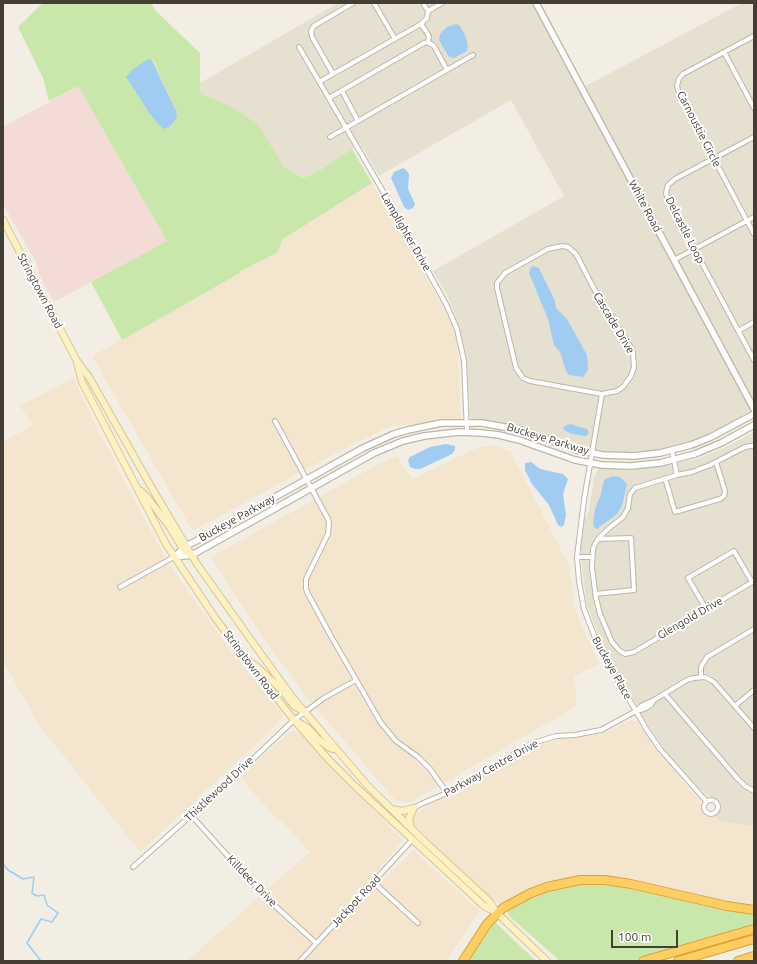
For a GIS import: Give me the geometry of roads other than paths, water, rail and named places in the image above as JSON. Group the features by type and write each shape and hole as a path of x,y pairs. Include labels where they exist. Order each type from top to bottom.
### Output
{"highway":[{"path":"463,961 487,924 497,913 510,903 531,892 580,880 605,880 632,884 727,906 754,910"},
{"path":"643,961 754,929"},
{"path":"678,961 754,939"},
{"path":"738,961 754,956"}],"main road":[{"name":"Stringtown Road","path":"3,220 77,361 89,377 185,548 192,555 261,654 304,712 367,785 489,901 497,913 547,961"},
{"name":"Stringtown Road","path":"77,361 82,382 174,557 245,658 294,720 344,775 484,906 497,913"},
{"path":"136,487 147,498 185,548"},
{"path":"245,658 255,664 282,690 294,706 304,712"},
{"path":"294,720 308,728 328,747 336,750"},
{"path":"391,809 403,811 414,808"},
{"path":"411,828 409,818 414,808"},
{"path":"412,840 416,839 454,874 463,877"}],"street":[{"path":"333,74 312,37 311,32 314,26 353,3"},
{"path":"374,3 395,39"},
{"path":"319,82 421,24 427,18 428,11 423,3"},
{"path":"428,11 442,3"},
{"name":"White Road","path":"536,3 754,409"},
{"path":"421,24 429,36 428,42"},
{"name":"Carnoustie Circle","path":"754,36 683,74 679,79 677,86 678,93 754,234"},
{"path":"428,42 434,46 447,70"},
{"path":"329,98 428,42"},
{"name":"Lamplighter Drive","path":"299,47 428,270 447,306 457,329 464,361 468,432"},
{"path":"724,52 754,108"},
{"path":"330,137 473,55"},
{"path":"342,91 358,121"},
{"name":"Delcastle Loop","path":"754,137 675,179 668,185 666,190 668,200 754,360"},
{"path":"674,260 754,217"},
{"name":"Cascade Drive","path":"563,246 572,251 578,258 604,308 629,344 633,353 634,367 631,376 625,384 617,391 602,394 530,381 523,378 516,368 497,283 505,274 548,249 563,246"},
{"path":"738,331 754,322"},
{"name":"Buckeye Place","path":"602,394 579,531 577,557 581,596 584,609 594,636 636,711 660,749 706,802"},
{"name":"Buckeye Parkway","path":"120,587 306,479 363,448 394,434 432,425 467,422 521,430 564,446 593,453 616,456 634,456 672,451 711,437 754,414"},
{"path":"275,421 328,519 328,534 308,575 306,589 332,638 381,723 396,741 418,757 430,769 447,793"},
{"name":"Buckeye Parkway","path":"174,557 192,555 374,453 397,444 428,435 468,432 499,435 519,440 561,456 590,463 631,466 674,460 708,449 754,425"},
{"path":"598,539 631,538 634,590 595,594 592,557 593,550 598,539 623,517 628,508 630,494 634,489 638,486 692,472 752,446"},
{"path":"672,451 677,475"},
{"path":"666,478 675,512 720,499 724,496 725,491 716,462"},
{"path":"706,609 688,578 734,551 753,582"},
{"path":"577,557 592,557"},
{"name":"Glengold Drive","path":"595,594 600,614 612,642 625,654 634,652 753,582"},
{"path":"754,629 707,657 701,667 701,677 710,679 714,682 754,728"},
{"name":"Parkway Centre Drive","path":"414,808 447,793 533,743 556,736 575,735 601,730 636,711 651,705 654,700 687,680 701,677"},
{"name":"Thistlewood Drive","path":"133,867 294,720 330,694 356,680"},
{"path":"735,706 754,690"},
{"path":"665,694 737,778 745,786 754,791"},
{"name":"Killdeer Drive","path":"191,815 262,894 316,943"},
{"name":"Jackpot Road","path":"300,961 412,840"},
{"path":"373,882 418,923"}],"water":[{"path":"456,24 460,26 468,45 467,51 454,58 449,57 439,40 440,34 447,27"},
{"path":"148,59 152,60 176,111 177,118 169,127 163,129 150,114 126,77 132,70"},
{"path":"403,168 409,174 408,189 415,204 413,208 408,210 404,207 391,178 394,172"},
{"path":"534,266 539,268 555,301 556,308 567,319 587,355 588,370 583,377 569,375 566,371 560,352 554,345 548,319 529,273 531,267"},
{"path":"570,424 587,429 589,433 586,436 572,434 564,430 563,427"},
{"path":"446,444 455,446 455,450 452,454 420,469 410,467 408,460 410,457 430,447"},
{"path":"531,462 540,469 563,474 568,479 563,494 566,515 564,525 561,527 558,525 549,505 532,484 525,470 525,463"},
{"path":"613,476 620,477 627,484 622,506 617,514 597,529 594,527 593,523 595,509 605,479"}],"waterway":[{"path":"3,864 8,870 23,879 34,877 32,893 37,896 44,895 47,905 58,913 52,922 41,919 27,943 41,961"}]}
